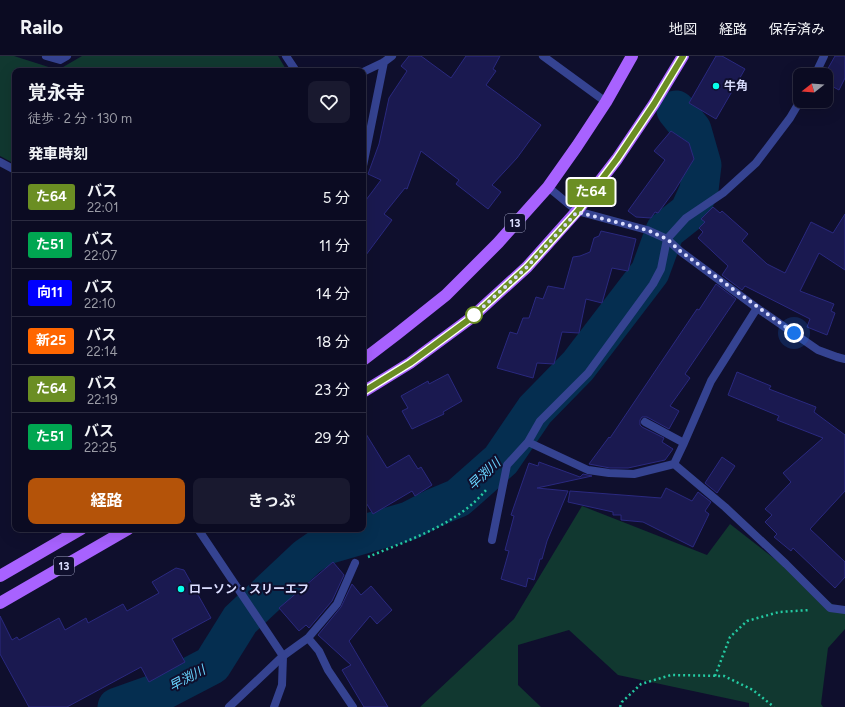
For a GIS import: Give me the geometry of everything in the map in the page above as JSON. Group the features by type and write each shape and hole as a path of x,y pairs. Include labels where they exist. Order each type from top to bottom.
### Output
{"main road":[{"name":"13","path":"366,358 446,295 498,243 548,187 606,102 632,56"},
{"path":"366,390 410,363 471,318 527,267 577,212 617,159 654,104 683,56"},
{"name":"13","path":"0,576 76,532"},
{"name":"13","path":"0,603 123,532"}],"street":[{"path":"46,56 60,60 67,56"},
{"path":"286,56 294,68"},
{"path":"366,71 384,62 392,56"},
{"path":"543,56 606,102"},
{"path":"818,68 824,56"},
{"path":"366,151 384,62"},
{"path":"492,540 507,465 528,442 540,421 588,373 653,284 661,269 667,239 686,218 723,193 756,163 796,108"},
{"path":"0,162 12,168"},
{"path":"548,187 577,212 647,230 667,239 680,251 757,308 818,350 837,358 845,359"},
{"path":"674,464 711,381 757,308"},
{"path":"645,422 684,443"},
{"path":"528,442 588,470 634,474 674,464"},
{"path":"674,464 730,512 786,564 830,608 845,610"},
{"path":"200,532 283,656 282,685 274,707"},
{"path":"229,707 283,656 308,638 337,604 355,563"},
{"path":"308,638 319,651 328,670 353,707"}],"path":[{"path":"355,563 434,530 476,502 487,490"},
{"path":"715,676 730,637 747,621 779,612 830,608"},
{"path":"620,707 622,702 641,684 671,675 724,676 752,690 774,707"}],"green space":[{"path":"0,56 14,56 52,68 12,68 12,162 0,156"},
{"path":"82,56 278,56 285,68 61,68"},
{"path":"582,506 707,555 730,524 845,614 845,629 828,648 821,704 823,707 749,707 749,703 618,675 569,630 518,645 518,685 541,707 420,707 514,619"}],"building":[{"path":"409,56 421,56 451,78 466,56 500,56 493,69 496,71 486,85 541,125 517,158 492,185 501,192 488,209 456,184 459,180 421,151 407,189 405,188 384,214 392,220 366,255 366,200 381,180 368,174 379,144 389,98 407,71 401,66"},
{"path":"716,56 722,56 745,69 716,119 689,103"},
{"path":"835,56 845,56 845,78 839,90 833,87 833,68 828,68"},
{"path":"671,131 689,143 694,159 675,190 658,213 655,212 651,218 636,217 628,211 665,160 654,151"},
{"path":"713,207 720,213 722,211 748,234 742,241 767,264 785,273 811,222 833,233 845,214 845,270 819,253 800,291 834,304 831,311 835,313 827,335 807,327 810,319 745,286 742,290 722,275 728,266 698,238 703,232 699,228 705,222 701,219"},
{"path":"601,231 636,239 628,271 612,268 602,303 586,299 579,333 562,332 554,364 537,363 533,378 497,368 510,332 517,334 523,318 529,318 536,297 543,299 548,286 564,289 573,257 590,252 594,238 599,236"},
{"path":"716,284 736,299 685,374 690,378 670,406 679,411 669,429 647,417 642,417 640,420 640,425 642,427 664,438 662,442 673,449 665,460 628,468 610,468 589,464 609,437 610,438 697,309 699,310"},
{"path":"737,372 771,386 769,389 816,407 814,412 845,435 845,491 810,529 845,562 845,577 835,588 793,548 791,551 774,537 777,534 765,522 772,515 765,509 791,482 783,473 823,438 777,420 779,416 728,395"},
{"path":"448,374 462,401 443,412 444,414 412,429 402,411 408,408 401,396 428,381 429,384"},
{"path":"366,434 387,468 409,455 418,469 421,467 432,485 415,496 412,491 373,514 366,503"},
{"path":"722,457 735,466 717,493 705,483"},
{"path":"539,462 580,477 583,474 592,476 537,488 568,491 547,541 542,559 540,559 534,580 528,578 526,587 501,579 509,551 505,550 514,516 511,515 529,463 538,466"},
{"path":"666,488 692,501 698,492 711,502 705,511 709,514 693,547 643,522 621,520 621,515 613,515 613,512 568,502 570,491 661,498"},
{"path":"333,562 344,575 332,601 309,628 306,625 299,631 279,608"},
{"path":"176,568 184,570 211,618 172,639 185,662 149,682 141,667 67,707 29,707 0,654 0,616 12,640 17,637 19,640 59,618 65,630 86,618 88,623 123,604 127,611 159,593 152,582"},
{"path":"352,584 361,595 371,586 392,610 377,624 370,616 349,641 388,707 364,707 342,670 351,665 318,635 341,607"}],"waterway":[{"name":"早渕川","path":"117,707 162,691 212,665 240,620 307,557 323,546 409,521 458,498 501,460 535,410 578,366 650,272 665,231 689,212 699,190 702,165 692,130 676,110"}],"bus line":[{"name":"た64","path":"366,390 410,363 471,318 527,267 577,212 617,159 654,104 683,56"}],"place":[{"name":"牛角","path":"716,86"},
{"name":"ローソン・スリーエフ","path":"181,589"}],"route":[{"path":"474,315 471,318 527,267 577,212 647,230 667,239 680,251 757,308 794,333"}]}
